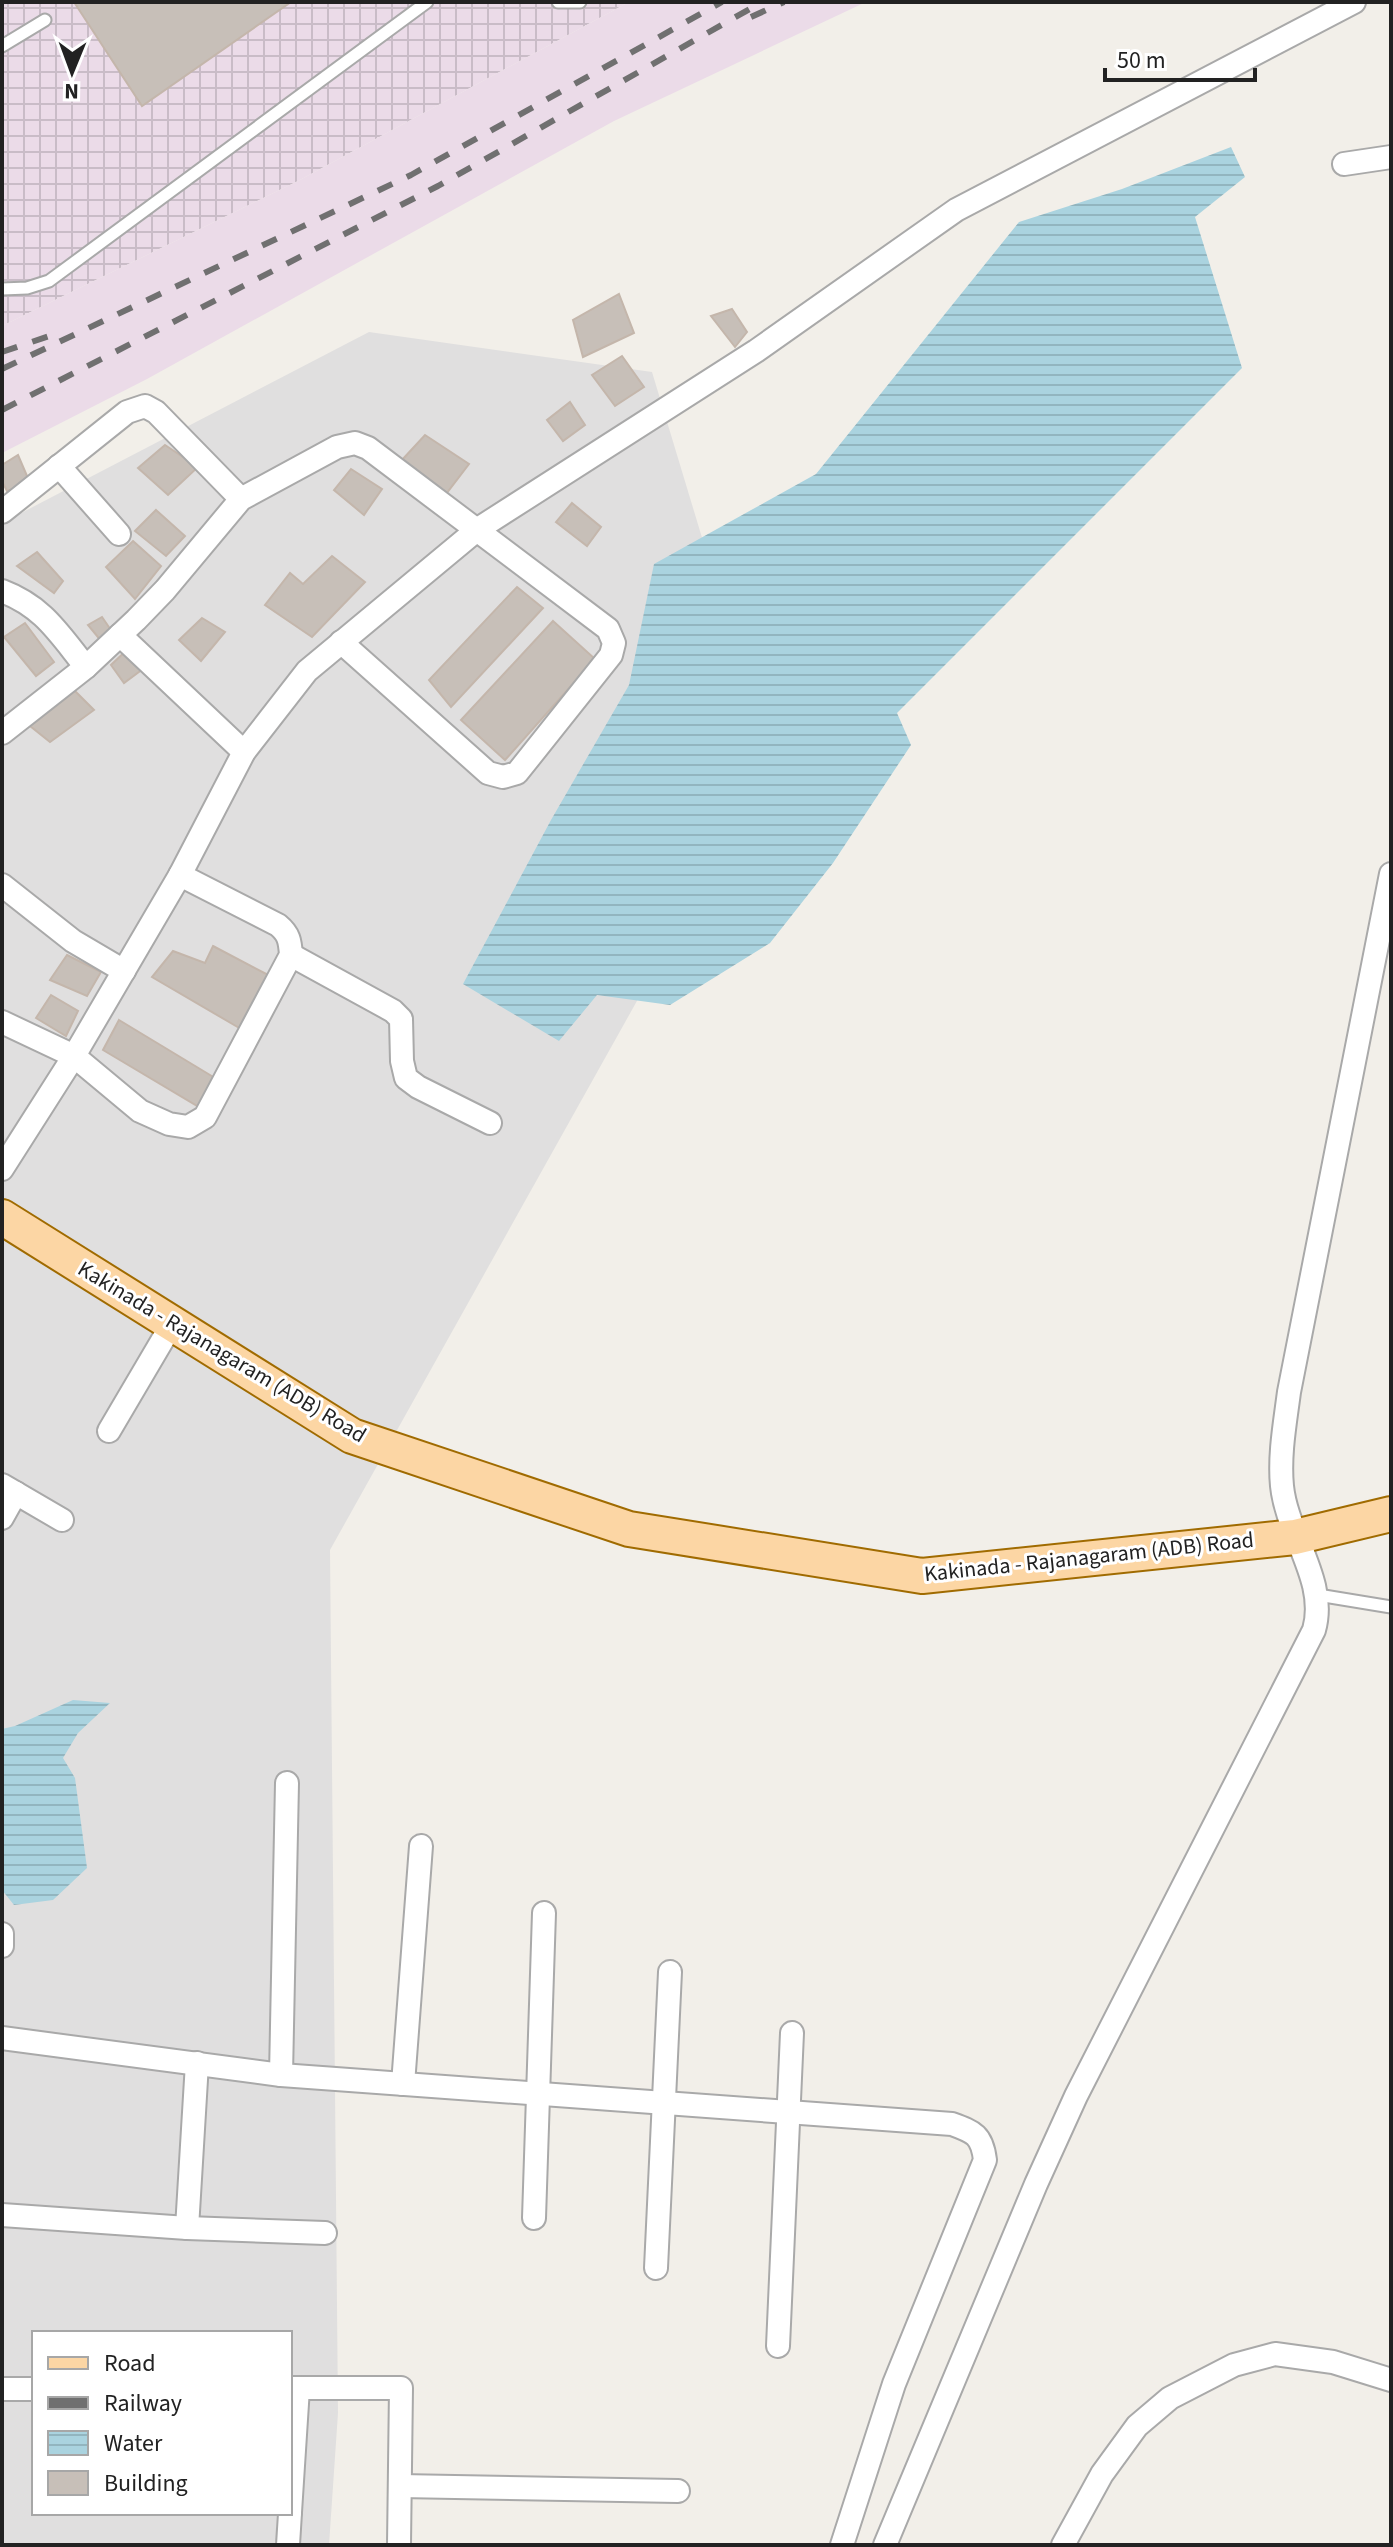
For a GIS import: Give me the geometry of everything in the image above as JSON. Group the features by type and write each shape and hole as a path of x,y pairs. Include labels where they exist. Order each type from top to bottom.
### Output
{"main road":[{"name":"Kakinada - Rajanagaram (ADB) Road","path":"2,1217 352,1436 629,1529 922,1576 1295,1537 1391,1514"}],"street":[{"path":"2,1169 74,1056 180,875 244,752 307,671 478,529 756,351 956,210 1354,2"},
{"path":"1344,164 1391,157"},
{"path":"2,512 127,412 145,406 156,412 241,499"},
{"path":"2,733 86,667 120,635 165,590 241,499 337,447 355,443 368,448 608,629 614,643 611,655 517,773 503,777 488,773 341,642"},
{"path":"59,466 119,534"},
{"path":"2,591 39,610 86,667"},
{"path":"120,635 244,752"},
{"path":"885,2545 1070,2109 1314,1630 1319,1614 1318,1595 1295,1537 1282,1487 1283,1439 1289,1392 1391,874"},
{"path":"2,1022 74,1056 140,1111 169,1124 188,1127 205,1117 291,955 286,932 278,925 180,875"},
{"path":"2,885 73,941 124,971"},
{"path":"291,955 393,1011 401,1019 402,1061 406,1078 490,1123"},
{"path":"109,1431 172,1324"},
{"path":"2,1518 9,1489 62,1520"},
{"path":"281,2075 287,1783"},
{"path":"403,2084 421,1846"},
{"path":"534,2218 544,1913"},
{"path":"2,1934 2,1946"},
{"path":"656,2268 670,1972"},
{"path":"778,2346 792,2033"},
{"path":"2,2038 281,2075 952,2124 976,2132 983,2142 985,2160 894,2384 842,2545"},
{"path":"187,2228 197,2063"},
{"path":"2,2215 187,2228 325,2233"},
{"path":"1063,2545 1102,2474 1137,2426 1170,2398 1234,2365 1275,2354 1333,2362 1391,2380"},
{"path":"292,2450 294,2388 401,2388 399,2545"},
{"path":"2,2389 32,2389"},
{"path":"400,2486 678,2491"},
{"path":"288,2545 290,2515"}],"lane":[{"path":"2,289 27,288 49,281 427,2"},
{"path":"558,2 580,2"},
{"path":"2,46 45,20"},
{"path":"1318,1595 1391,1607"}],"shaded area":[{"path":"2,2 629,2 298,181 2,326"},
{"path":"629,2 866,2 614,121 147,379 2,453 2,326 298,181"},
{"path":"369,332 652,372 770,763 330,1550 338,2413 329,2545 2,2545 2,523"}],"water":[{"path":"1231,147 1245,177 1195,217 1242,368 897,713 911,745 833,863 770,943 670,1005 597,995 559,1041 463,984 551,820 629,685 654,564 816,474 1019,222 1122,189"},
{"path":"73,1700 110,1703 78,1733 63,1758 75,1778 87,1868 53,1900 14,1905 2,1890 2,1729"}],"building":[{"path":"74,2 291,2 142,106"},
{"path":"619,294 634,333 583,357 573,320"},
{"path":"732,309 747,332 735,347 711,316"},
{"path":"622,356 644,387 615,406 592,375"},
{"path":"570,402 585,425 563,441 547,420"},
{"path":"425,435 469,464 446,494 402,460"},
{"path":"165,445 198,467 168,495 138,468"},
{"path":"18,455 30,483 7,491 2,481 2,465"},
{"path":"351,469 382,489 364,515 334,490"},
{"path":"572,503 601,527 587,546 556,522"},
{"path":"156,510 185,536 166,556 135,531"},
{"path":"133,541 161,566 135,599 106,567"},
{"path":"37,552 63,581 54,593 17,566"},
{"path":"332,556 365,582 312,637 265,605 290,573 303,584"},
{"path":"517,587 543,608 451,707 429,680"},
{"path":"102,617 113,633 102,642 88,625"},
{"path":"202,618 225,632 201,661 179,640"},
{"path":"553,621 595,659 505,760 461,720"},
{"path":"25,623 54,662 36,676 4,637"},
{"path":"129,648 147,666 124,683 111,665"},
{"path":"75,691 94,710 50,742 30,726"},
{"path":"213,946 274,978 241,1029 152,977 173,951 205,963"},
{"path":"67,955 101,972 87,996 50,980"},
{"path":"51,995 78,1011 66,1036 36,1018"},
{"path":"119,1020 215,1078 199,1107 103,1050"}],"railway":[{"path":"2,369 411,175 722,2"},
{"path":"2,410 438,186 762,2"},
{"path":"751,17 784,2"},
{"path":"2,352 58,333"}]}
